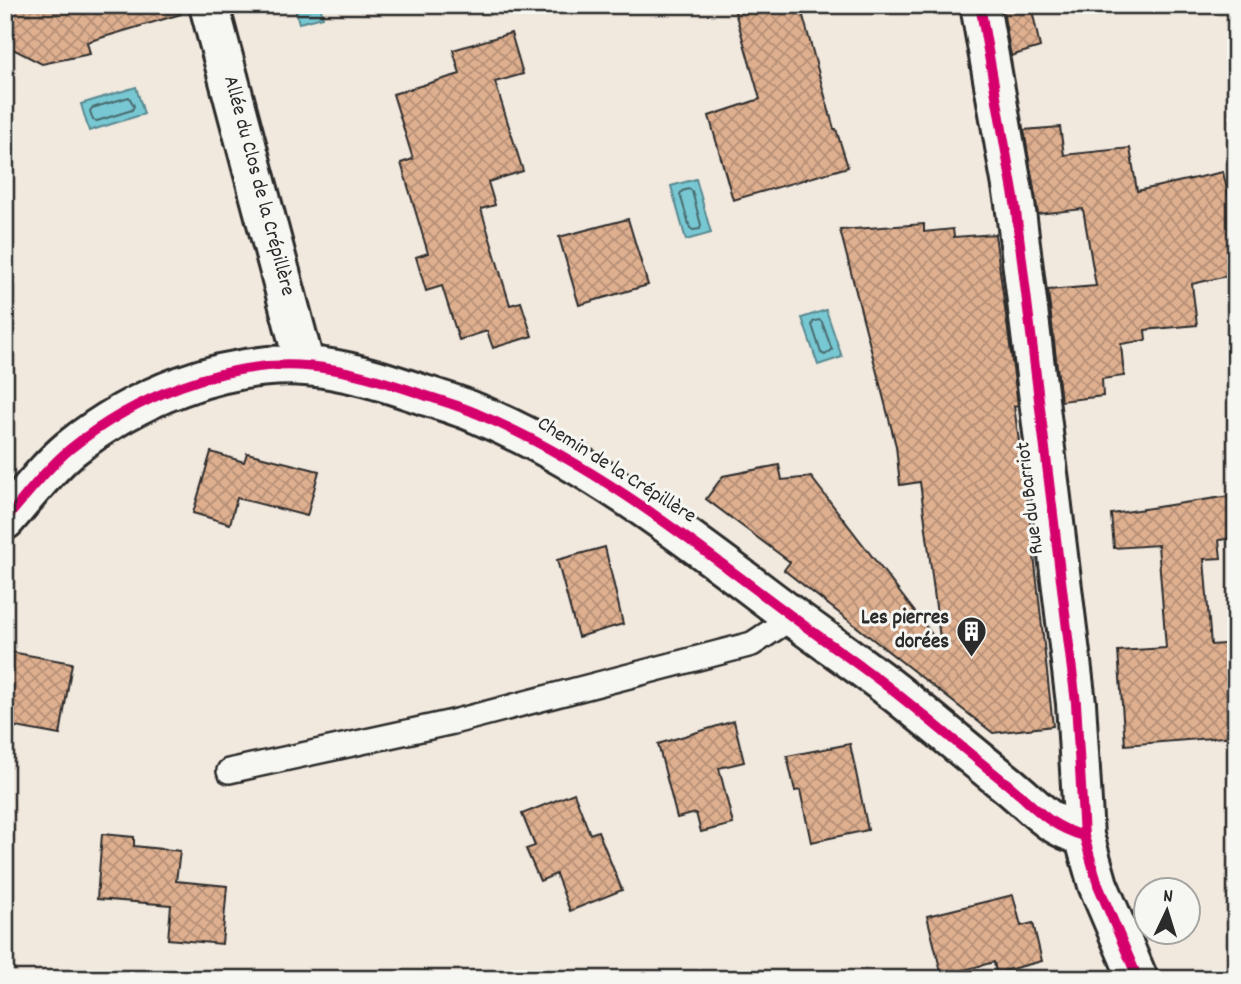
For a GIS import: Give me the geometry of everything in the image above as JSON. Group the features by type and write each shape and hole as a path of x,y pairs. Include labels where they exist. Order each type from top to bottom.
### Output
{"street":[{"name":"Allée du Clos de la Crépillère","path":"209,5 279,260 305,366"},
{"name":"Rue du Barriot","path":"980,5 1016,217 1076,703 1084,836 1098,885 1138,979"},
{"name":"Chemin de la Crépillère","path":"5,520 54,464 71,449 116,418 172,390 212,377 262,368 305,366 363,375 477,413 542,445 659,517 887,686 1011,786 1041,816 1068,831 1084,836"}],"lane":[{"path":"229,771 453,722 752,644 793,617"}],"water":[{"path":"294,5 320,5 323,17 299,23"},
{"path":"136,87 144,114 89,131 81,104"},
{"path":"696,179 711,233 686,240 671,186"},
{"path":"826,310 842,357 818,365 802,318"}],"building":[{"path":"5,5 179,5 181,14 87,42 90,54 42,64 5,45"},
{"path":"733,5 800,5 834,129 848,167 733,200 709,116 760,99"},
{"path":"1002,5 1031,5 1040,47 1011,56"},
{"path":"511,33 523,74 495,82 523,171 488,182 495,205 481,209 510,305 521,302 532,336 493,348 487,331 459,340 442,286 426,291 416,257 428,253 401,163 413,159 393,94 460,74 453,50"},
{"path":"1060,127 1064,155 1130,148 1137,191 1223,172 1236,228 1236,274 1192,284 1197,325 1145,330 1146,340 1121,344 1124,376 1102,379 1103,396 1061,401 1048,290 1096,286 1083,209 1038,214 1024,130"},
{"path":"628,219 648,285 579,305 559,237"},
{"path":"924,224 924,232 953,229 954,237 995,234 1018,405 1014,406 1031,528 1053,726 993,733 784,570 790,562 706,499 723,476 779,465 782,480 811,477 941,646 920,482 900,485 896,446 840,230"},
{"path":"211,452 244,462 247,453 319,471 307,516 237,498 230,524 193,513"},
{"path":"1236,495 1236,538 1219,540 1221,558 1204,559 1211,645 1236,643 1236,736 1125,745 1118,651 1166,648 1158,545 1114,548 1111,514"},
{"path":"605,547 623,624 578,637 557,560"},
{"path":"11,652 72,663 60,735 5,725 5,691"},
{"path":"734,721 744,762 719,768 733,824 701,832 696,813 677,818 658,744"},
{"path":"850,744 868,830 811,842 800,790 795,791 787,756"},
{"path":"574,793 590,834 598,831 622,890 570,911 556,874 540,881 526,849 535,846 522,814"},
{"path":"102,834 134,837 134,846 180,851 176,881 227,886 222,944 168,939 171,905 97,899"},
{"path":"1013,895 1021,926 1033,923 1042,961 996,973 994,962 942,976 927,916"}],"cycle path":[{"path":"980,5 1015,203 1076,703 1084,836 1098,885 1138,979"},
{"path":"5,520 44,474 70,449 122,414 181,386 243,369 275,366 321,368 381,381 478,414 521,434 603,480 681,533 887,686 1050,820 1084,836"}],"place":[{"name":"Les pierres dorées","path":"972,658"}]}
